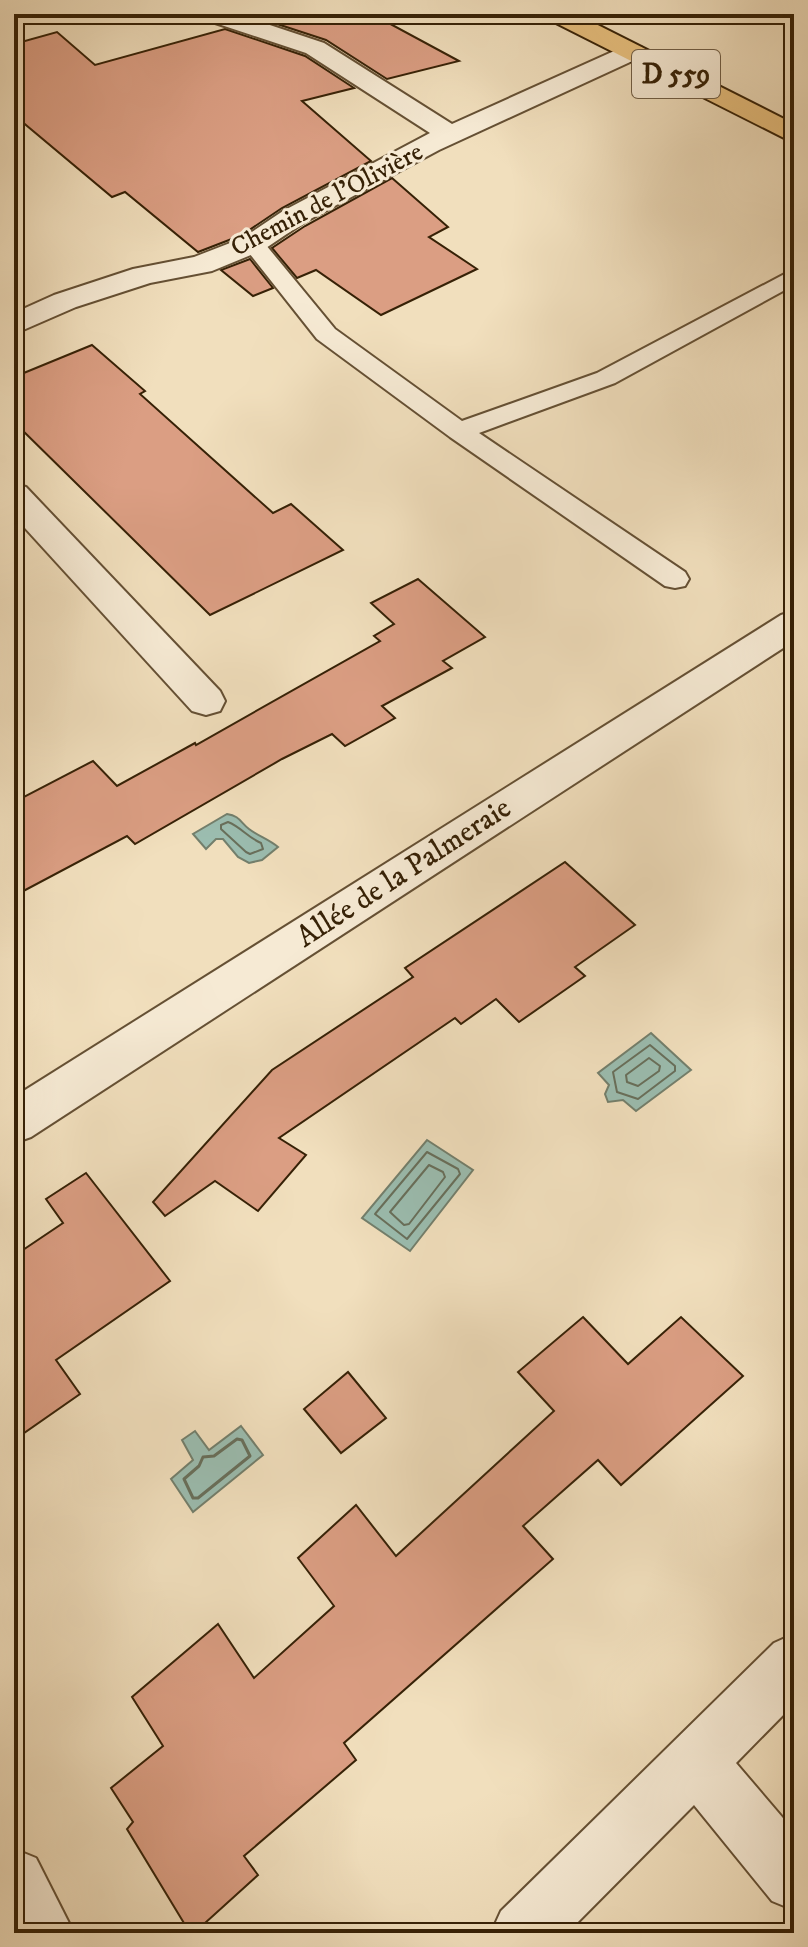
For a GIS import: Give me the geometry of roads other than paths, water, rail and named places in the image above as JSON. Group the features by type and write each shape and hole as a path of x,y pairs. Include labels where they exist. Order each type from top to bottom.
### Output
{"main road":[{"name":"D 559","path":"557,14 794,135"}],"street":[{"path":"212,14 315,48 451,135"},
{"name":"Chemin de l'Olivière","path":"14,325 78,297 144,275 201,265 253,244 293,217 451,135 632,52"},
{"path":"14,495 206,701"},
{"name":"Allée de la Palmeraie","path":"14,1122 793,625"},
{"path":"523,1933 794,1663"},
{"path":"695,1760 794,1879"},
{"path":"14,1880 42,1933"}],"lane":[{"path":"253,244 326,334 459,431 675,579"},
{"path":"459,431 606,378 794,276"}],"water":[{"path":"227,814 278,847 262,860 249,863 238,857 223,839 216,839 206,849 193,834"},
{"path":"651,1033 691,1070 636,1111 623,1100 608,1102 605,1094 609,1085 598,1073"},
{"path":"427,1140 473,1170 410,1251 362,1218"},
{"path":"241,1426 263,1455 193,1512 171,1479 193,1460 182,1440 195,1431 209,1450"}]}
